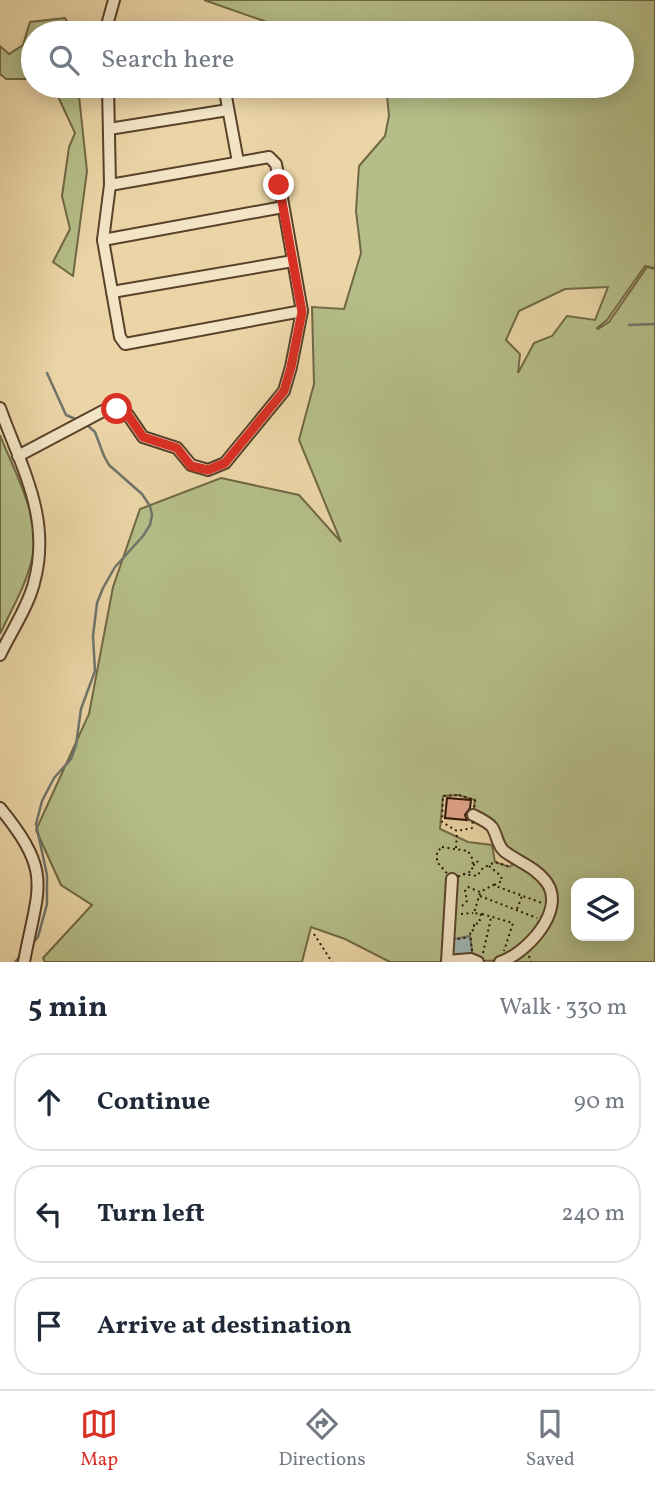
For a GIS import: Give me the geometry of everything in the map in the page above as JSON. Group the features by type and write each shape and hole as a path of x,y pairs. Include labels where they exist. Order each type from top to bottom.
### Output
{"street":[{"path":"108,21 114,0"},
{"path":"108,98 110,185 103,240 120,337 125,344 302,312"},
{"path":"226,98 238,162"},
{"path":"109,129 229,110"},
{"path":"18,456 103,411 117,409 128,415 143,437 177,448 191,466 208,470 225,463 284,391 302,312 276,164 269,157 110,185"},
{"path":"103,240 283,206"},
{"path":"112,292 293,261"},
{"path":"0,408 36,507 41,531 40,556 34,585 0,655"},
{"path":"0,808 30,848 38,877 36,909 24,962"},
{"path":"474,815 491,825 501,849 533,868 548,884 552,897 550,916 534,939 507,960 500,962"},
{"path":"457,877 450,913 447,961 477,961"}],"path":[{"path":"460,795 475,800 472,828 457,831 442,822 443,796 460,795"},
{"path":"456,849 457,831"},
{"path":"457,877 472,871 473,860 468,851 443,847 437,852 437,862 457,877 477,876 495,862 509,867 520,860"},
{"path":"472,866 477,864 478,859"},
{"path":"474,913 480,894 502,881 501,876 488,866"},
{"path":"493,886 551,906"},
{"path":"450,913 467,901 465,891 468,887 546,921"},
{"path":"516,910 522,896"},
{"path":"450,913 481,914 513,923 500,962"},
{"path":"477,961 470,931 474,930 481,914"},
{"path":"477,961 491,917"},
{"path":"314,934 332,962"}],"green space":[{"path":"204,0 655,0 655,268 645,266 607,320 597,328 609,322 647,267 655,269 655,962 473,960 470,936 452,953 447,962 390,962 345,939 311,927 302,962 45,962 43,958 92,905 61,885 36,830 89,714 113,587 140,509 221,478 299,495 341,542 299,440 314,384 312,307 344,309 361,253 356,211 359,166 385,136 389,116 387,98 634,98 634,21 264,21","holes":["608,287 595,320 567,316 552,336 534,343 518,373 520,354 506,340 519,311 565,289","458,795 475,800 473,815 491,825 501,849 519,860 509,867 495,862 492,845 468,842 440,829 443,796"]},
{"path":"65,18 67,21 39,21"},
{"path":"0,46 9,54 21,46 21,79 6,79 0,74"},
{"path":"59,98 79,98 87,171 73,276 53,262 70,229 62,196 69,147 75,133"},
{"path":"0,435 29,508 34,539 27,575 0,634"}],"water":[{"path":"470,936 473,960 451,961 454,939"}],"building":[{"path":"447,798 471,800 465,815 467,820 445,818"}],"waterway":[{"path":"629,325 655,324"},
{"path":"47,373 66,415 78,420"},
{"path":"33,943 38,937 47,904 47,875 36,824 42,801 54,778 71,759 76,745 81,709 95,671 93,636 97,603 115,567 143,536 150,525 152,515 142,494 109,465 95,432 87,425"},
{"path":"15,962 21,955"}],"route":[{"path":"117,409 128,415 143,437 177,448 191,466 208,470 225,463 284,391 302,312 279,185"}]}
